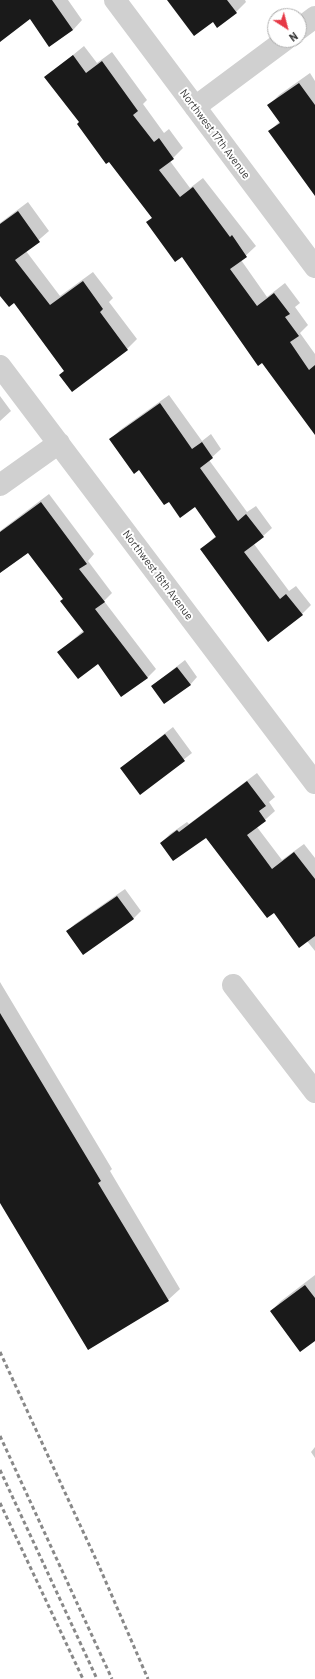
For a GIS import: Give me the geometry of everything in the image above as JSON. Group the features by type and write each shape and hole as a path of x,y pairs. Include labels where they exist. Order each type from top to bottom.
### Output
{"street":[{"name":"Northwest 17th Avenue","path":"115,0 315,267"},
{"path":"195,107 274,48"},
{"name":"Northwest 16th Avenue","path":"0,366 315,784"},
{"path":"0,485 59,443"},
{"path":"233,985 315,1092"}],"building":[{"path":"0,0 52,0 73,30 49,47 30,19 0,42"},
{"path":"167,0 227,0 237,13 217,28 213,22 194,36"},
{"path":"73,55 86,73 102,61 138,111 133,115 154,142 159,138 174,159 159,170 180,197 193,187 230,237 232,235 247,257 230,269 257,306 274,293 290,314 285,317 299,336 290,342 309,370 315,365 315,435 262,363 258,366 182,257 175,262 146,222 152,218 109,162 106,164 77,124 79,122 44,77"},
{"path":"299,83 315,105 315,196 268,131 280,123 267,105"},
{"path":"18,211 40,242 15,260 50,305 83,281 103,309 100,312 128,350 72,392 59,375 64,371 14,303 9,307 0,296 0,224"},
{"path":"160,403 192,449 202,442 213,458 200,468 238,521 246,514 264,537 244,552 280,599 286,594 303,615 268,642 200,549 216,537 195,507 180,518 169,502 164,505 139,470 134,474 109,439"},
{"path":"41,502 87,564 79,569 105,602 95,609 148,678 121,697 98,664 78,679 57,652 84,632 60,601 63,599 28,553 0,573 0,532"},
{"path":"177,667 191,685 164,704 151,686"},
{"path":"165,734 185,761 140,795 120,768"},
{"path":"247,781 266,806 259,811 266,821 247,835 272,869 294,852 315,879 315,936 299,948 274,913 267,918 206,838 173,861 160,843 177,830 179,832"},
{"path":"117,896 134,919 83,955 66,931"},
{"path":"0,1013 101,1181 98,1183 169,1301 88,1350 0,1203"},
{"path":"305,1285 315,1298 315,1341 300,1352 270,1311"}],"railway":[{"path":"0,1352 99,1566 148,1679"},
{"path":"0,1436 112,1679"},
{"path":"0,1470 97,1679"},
{"path":"0,1503 83,1679"}]}
